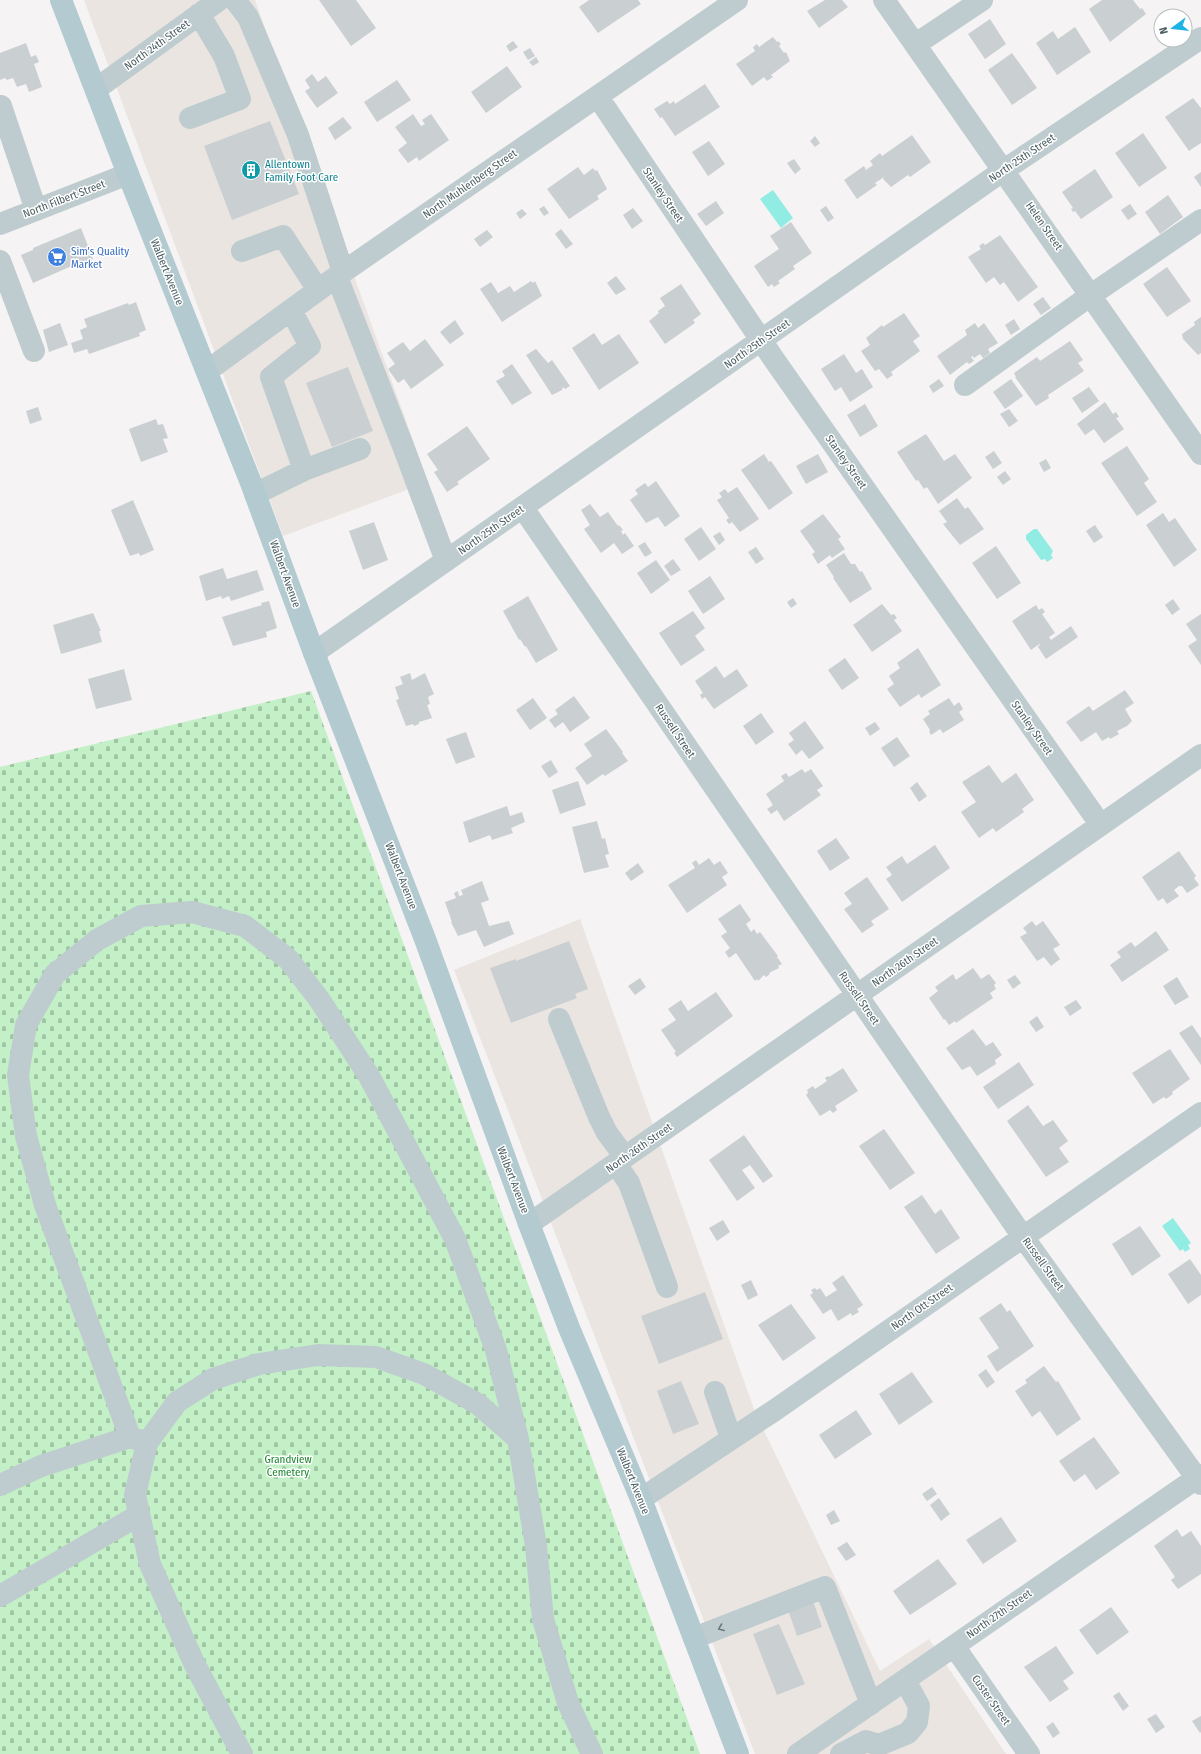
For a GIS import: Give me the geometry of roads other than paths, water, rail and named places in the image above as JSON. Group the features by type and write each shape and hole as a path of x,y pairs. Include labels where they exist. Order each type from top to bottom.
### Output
{"main road":[{"name":"Walbert Avenue","path":"61,0 128,174 255,494 314,653 425,939 529,1224 570,1328 641,1498 738,1754"}],"street":[{"name":"North 24th Street","path":"96,89 219,0"},
{"path":"235,0 248,17 298,136 340,274 446,561"},
{"name":"North Muhlenberg Street","path":"206,371 340,274 737,0"},
{"name":"Helen Street","path":"884,0 1091,294 1201,454"},
{"path":"916,44 982,0"},
{"path":"190,118 240,99 224,56 199,14"},
{"name":"North 25th Street","path":"314,653 762,341 1004,170 1201,38"},
{"name":"Stanley Street","path":"598,97 762,341 1100,824"},
{"path":"1,106 36,210"},
{"name":"North Filbert Street","path":"0,224 128,174"},
{"path":"966,385 1091,294 1201,220"},
{"path":"242,251 283,236 318,290"},
{"path":"0,261 34,351"},
{"path":"291,310 310,346 271,377 304,470"},
{"path":"255,494 304,470 360,449"},
{"name":"Russell Street","path":"523,508 1023,1237 1200,1479"},
{"name":"North 26th Street","path":"529,1224 858,996 1100,824 1201,755"},
{"path":"242,1754 194,1663 150,1564 135,1496 139,1440 45,1205 26,1136 18,1075 26,1025 54,974 97,940 141,916 192,912 245,926 288,959 319,999 369,1076 455,1239 496,1350 518,1439 536,1546 544,1620 568,1703 592,1754"},
{"path":"559,1019 599,1117 620,1160 667,1287"},
{"name":"North Ott Street","path":"641,1498 731,1438 1201,1113"},
{"path":"0,1485 41,1466 139,1440 177,1402 213,1379 260,1364 318,1355 376,1357 424,1374 478,1404 518,1439"},
{"path":"715,1392 731,1438"},
{"name":"North 27th Street","path":"798,1754 1200,1479"},
{"path":"0,1596 139,1515"},
{"path":"694,1638 825,1587 871,1704"},
{"name":"Custer Street","path":"954,1646 1029,1754"},
{"path":"841,1754 866,1741 879,1745 908,1733 917,1722 919,1706 906,1680"}],"water":[{"path":"773,190 793,218 781,228 760,199"},
{"path":"1034,529 1037,529 1053,551 1051,555 1053,558 1047,562 1045,559 1041,560 1026,539 1026,535"},
{"path":"1173,1218 1191,1243 1188,1245 1190,1249 1185,1252 1183,1249 1180,1251 1162,1226"}],"place":[{"name":"Allentown Family Foot Care","path":"251,170"},
{"name":"Sim's Quality Market","path":"57,257"}],"park label":[{"name":"Grandview Cemetery","path":"288,1465"}]}
